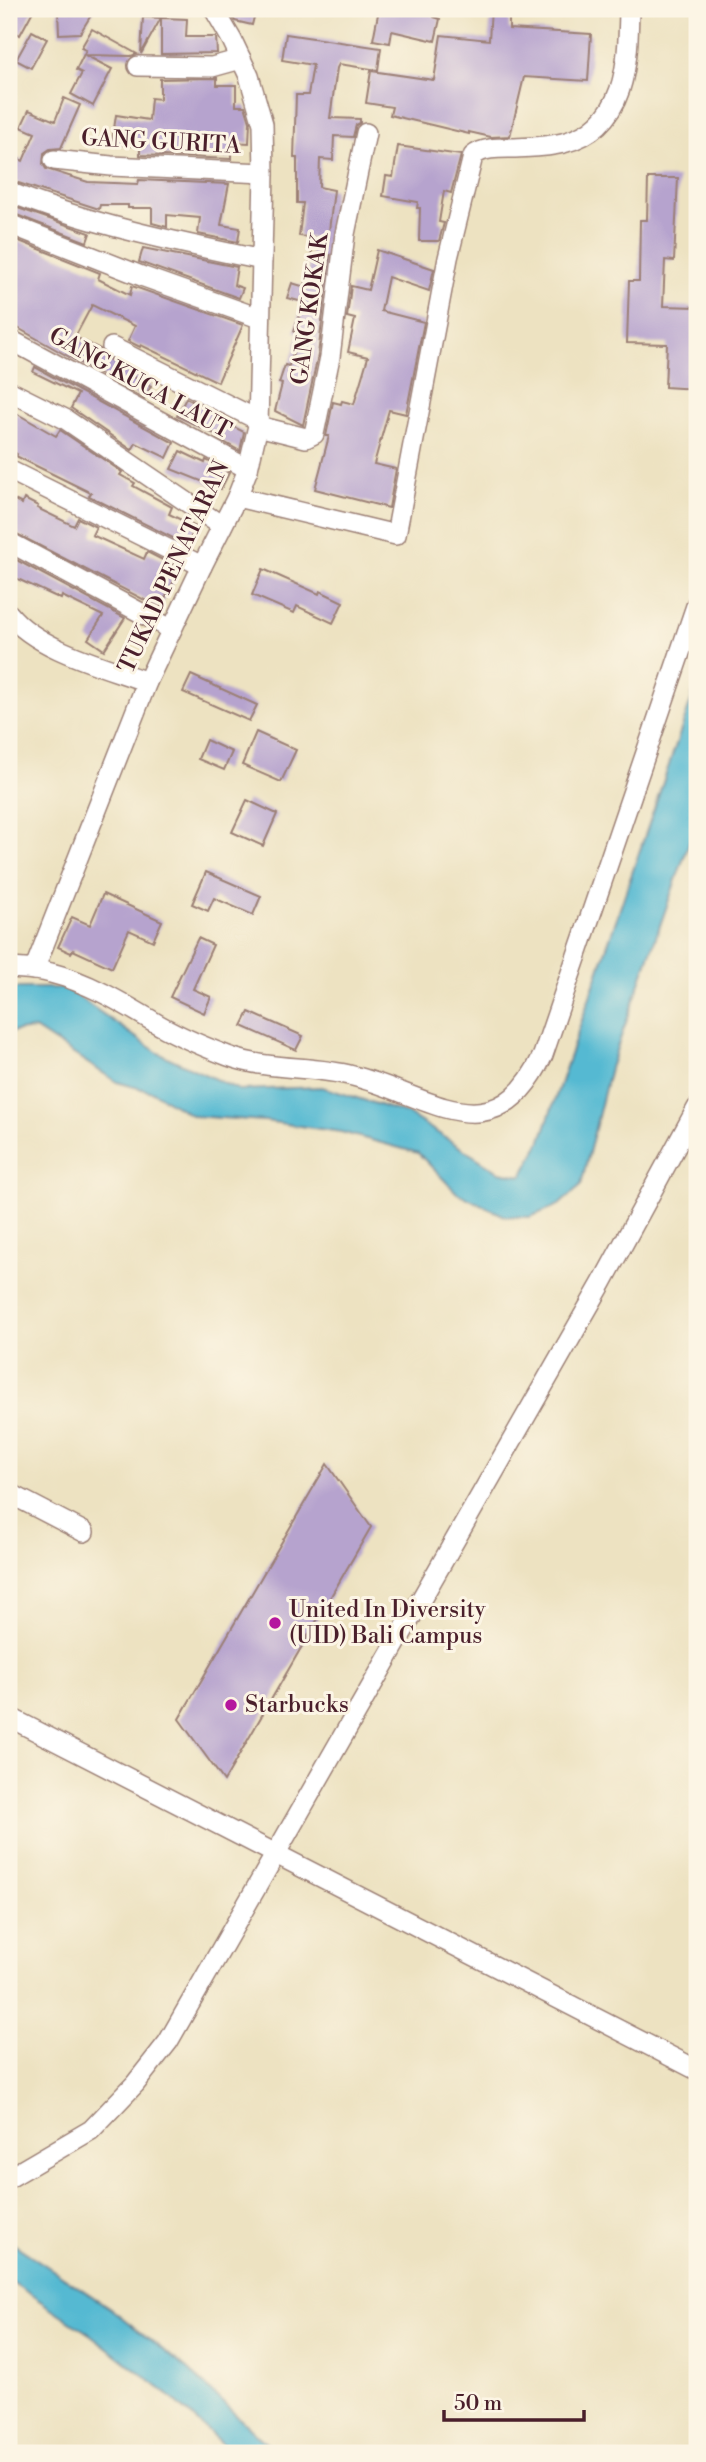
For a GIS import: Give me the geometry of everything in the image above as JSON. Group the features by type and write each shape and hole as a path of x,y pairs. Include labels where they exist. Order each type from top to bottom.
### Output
{"street":[{"name":"TUKAD PENATARAN","path":"34,970 147,682 237,497 248,470 258,423 263,124 256,94 214,9"},
{"path":"237,497 396,535 448,258 470,164 476,153 482,151 566,143 582,136 603,120 623,82 628,52 629,9"},
{"path":"138,66 212,66 241,59"},
{"name":"GANG KOKAK","path":"258,423 306,438 314,434 330,357 345,234 366,133"},
{"name":"GANG GURITA","path":"54,160 111,166 264,173"},
{"path":"9,192 132,233 262,260"},
{"path":"9,223 144,277 259,318"},
{"name":"GANG KUCA LAUT","path":"9,340 248,470"},
{"path":"112,347 258,423"},
{"path":"9,391 65,419 222,526"},
{"path":"9,470 202,566"},
{"path":"9,542 171,629"},
{"path":"9,968 34,970 88,986 197,1044 244,1061 354,1076 449,1110 478,1112 505,1104 523,1088 543,1055 697,603"},
{"path":"13,627 74,656 147,682"},
{"path":"9,2178 91,2130 135,2084 160,2052 601,1283 697,1108"},
{"path":"9,1493 84,1532"},
{"path":"9,1717 697,2070"}],"water":[{"path":"697,683 697,820 610,1068 581,1185 559,1205 530,1217 505,1216 457,1193 418,1153 341,1132 265,1121 193,1116 153,1092 117,1082 35,1029 9,1032 9,988 66,988 158,1053 239,1090 322,1087 408,1114 499,1172 522,1176 540,1143"},
{"path":"9,2241 110,2308 187,2369 276,2453 232,2453 165,2392 91,2335 9,2280"}],"building":[{"path":"15,9 34,9 20,35 9,28 9,21"},
{"path":"58,9 95,9 80,33 59,34"},
{"path":"228,9 256,9 252,25 235,21"},
{"path":"379,9 436,9 434,17 440,19 435,41 392,31 390,43 373,40"},
{"path":"491,9 509,9 509,29 591,34 588,81 524,77 510,136 469,134 390,115 392,107 366,103 371,71 434,80 441,35 489,40"},
{"path":"143,17 161,18 141,54"},
{"path":"161,18 187,19 186,37 216,37 217,53 161,54"},
{"path":"92,29 137,54 85,55 112,69 93,106 71,94 82,73 76,70 86,50 81,48"},
{"path":"32,31 47,39 31,68 16,60"},
{"path":"286,34 381,48 378,70 339,64 337,68 330,118 360,119 360,123 356,125 353,137 334,136 333,160 320,159 319,187 334,190 326,255 330,255 318,355 303,425 275,411 282,384 279,383 285,365 289,366 299,333 294,332 303,302 287,298 292,283 305,287 314,238 299,236 303,203 297,203 297,158 294,158 296,95 308,95 313,65 282,60"},
{"path":"217,78 217,85 236,85 236,106 245,106 250,122 249,143 231,142 231,159 140,155 140,147 112,143 116,115 149,120 151,98 160,99 160,79"},
{"path":"64,98 80,105 61,148 50,149 44,153 43,164 46,169 88,182 138,184 139,180 229,184 221,225 240,228 238,242 198,234 200,218 167,215 167,227 152,223 152,208 100,205 99,209 9,180 9,154 23,161 35,133 21,127 29,110 55,121"},
{"path":"398,146 461,155 451,193 444,191 439,222 444,223 439,241 419,241 418,202 383,196 386,176 393,177"},
{"path":"648,178 678,178 674,261 665,260 663,306 697,307 696,389 665,387 667,344 627,343 629,281 639,281 640,220 647,220"},
{"path":"9,205 90,233 87,242 9,212"},
{"path":"9,237 100,273 98,279 130,295 132,286 243,325 218,382 128,341 135,326 92,305 75,337 100,349 106,358 129,369 127,374 151,386 144,399 9,323"},
{"path":"143,248 237,267 234,285 243,288 239,298 139,262"},
{"path":"377,250 434,269 429,291 388,277 381,311 424,322 406,414 389,410 374,464 396,469 389,508 315,489 329,436 326,436 333,402 354,404 368,357 348,352 355,319 347,317 351,286 368,290"},
{"path":"35,367 174,443 167,458 136,443 132,450 71,408 78,394 33,372"},
{"path":"186,398 220,415 220,420 244,432 240,451 217,438 217,435 177,416"},
{"path":"14,412 56,436 60,430 122,472 120,475 135,483 133,486 172,507 169,514 196,527 187,545 16,456 17,454 9,449 9,422"},
{"path":"180,451 205,463 206,460 229,473 221,489 171,469"},
{"path":"9,497 22,504 24,499 74,526 78,518 96,527 92,535 144,559 147,552 180,569 160,608 9,530"},
{"path":"9,556 125,618 104,650 88,639 103,616 9,575"},
{"path":"263,569 343,602 333,623 297,606 294,613 252,595"},
{"path":"191,675 257,705 249,721 183,692"},
{"path":"256,732 296,750 281,782 242,765"},
{"path":"206,740 232,752 224,770 198,759"},
{"path":"247,800 277,814 263,846 232,832"},
{"path":"206,872 261,896 253,915 214,898 208,911 192,904"},
{"path":"103,894 162,921 153,941 129,930 112,968 73,950 71,953 58,947 72,917 90,925"},
{"path":"198,938 213,945 193,989 211,997 204,1013 170,997"},
{"path":"249,1012 303,1036 296,1050 242,1026"},
{"name":"United In Diversity (UID) Bali Campus","path":"327,1464 371,1527 224,1781 179,1719"}],"place":[{"name":"United In Diversity (UID) Bali Campus","path":"275,1623"},
{"name":"Starbucks","path":"231,1705"}]}
